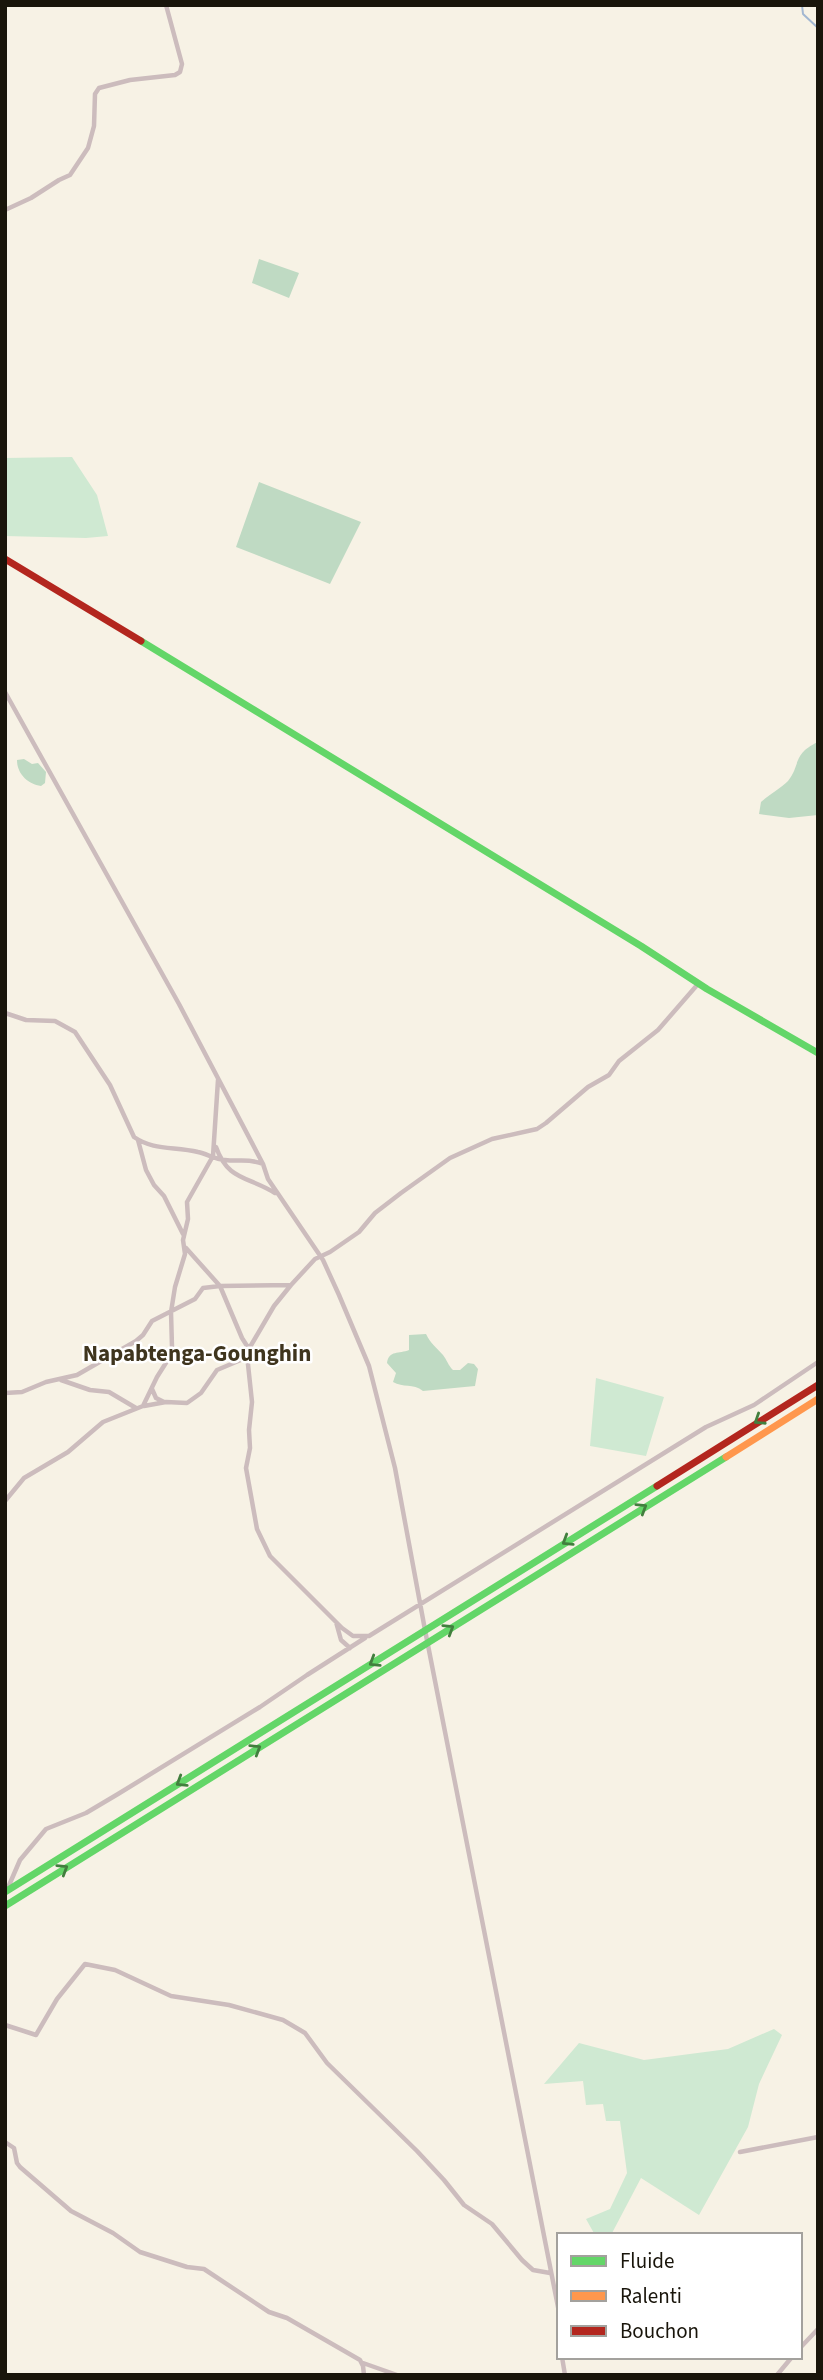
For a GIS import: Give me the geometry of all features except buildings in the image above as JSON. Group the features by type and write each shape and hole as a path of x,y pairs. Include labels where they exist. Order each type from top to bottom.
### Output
{"main road":[{"path":"5,559 698,984 818,1053"},
{"path":"7,1886 818,1385"},
{"path":"5,1906 818,1399"}],"street":[{"path":"5,210 70,175 88,148 94,126 95,94 99,88 180,72 182,64 166,5"},
{"path":"5,692 218,1079 263,1164 268,1179 320,1256 369,1366 395,1468 557,2303"},
{"path":"152,1388 156,1398 166,1402 184,1404 192,1401 217,1370 249,1352 274,1306 315,1258 353,1237 375,1213 450,1158 492,1139 537,1129 546,1123 588,1087 609,1075 619,1061 658,1030 698,984"},
{"path":"5,1013 26,1020 55,1021 75,1032 110,1085 134,1137 138,1140 154,1147 195,1151 221,1159 247,1159 263,1164"},
{"path":"183,1235 188,1219 189,1196 213,1157 218,1079"},
{"path":"138,1140 146,1170 164,1196 183,1235 185,1247 171,1312 172,1347 169,1358 143,1406"},
{"path":"215,1143 229,1171 278,1195"},
{"path":"185,1247 220,1286 249,1352 253,1402 246,1468 257,1529 270,1556 335,1621 353,1636 369,1636"},
{"path":"5,1394 22,1392 77,1376 136,1341 152,1321 195,1298 203,1288 291,1285"},
{"path":"7,1886 20,1860 46,1829 86,1813 118,1794 654,1459 706,1427 754,1405 818,1362"},
{"path":"60,1380 90,1390 108,1392 136,1408"},
{"path":"5,1501 24,1478 68,1452 103,1422 136,1408 166,1402"},
{"path":"335,1621 341,1640 350,1648"},
{"path":"5,2025 36,2035 51,2008 81,1968 90,1964 115,1970 171,1996 229,2005 283,2020 305,2033 327,2063 417,2151 464,2205 492,2224 522,2260 533,2270 550,2273"},
{"path":"740,2152 818,2137"},
{"path":"5,2142 14,2148 17,2164 71,2211 113,2233 140,2252 187,2267 204,2269 269,2312 287,2318 362,2363 397,2375"},
{"path":"802,2346 818,2329"},
{"path":"777,2375 790,2359"},
{"path":"362,2363 364,2375"}],"green space":[{"path":"259,259 299,273 289,298 252,283"},
{"path":"72,457 97,495 108,536 5,536 5,458"},
{"path":"259,482 361,522 330,584 236,547"},
{"path":"818,742 818,815 789,818 759,814 761,802 788,781 804,751"},
{"path":"24,759 32,764 38,763 46,772 45,783 41,786 28,781 21,774 17,760"},
{"path":"426,1334 453,1370 460,1370 468,1363 474,1364 478,1369 475,1386 423,1391 393,1382 396,1373 387,1363 390,1356 409,1350 409,1335"},
{"path":"596,1378 664,1397 646,1456 590,1446"},
{"path":"774,2029 782,2035 759,2084 748,2127 699,2215 641,2178 612,2233 594,2233 586,2219 610,2209 627,2173 620,2121 606,2121 603,2104 586,2105 583,2081 544,2084 579,2043 644,2060 728,2049"}],"waterway":[{"path":"802,5 803,14 818,28"}],"traffic: fast":[{"path":"141,641 707,989 818,1053"},
{"path":"5,1906 726,1457"},
{"path":"5,1892 657,1486"}],"traffic: slow":[{"path":"726,1457 818,1399"}],"traffic: jam":[{"path":"5,559 141,641"},
{"path":"657,1486 818,1385"}],"district":[{"name":"Napabtenga-Gounghin","path":"197,1353"}]}
